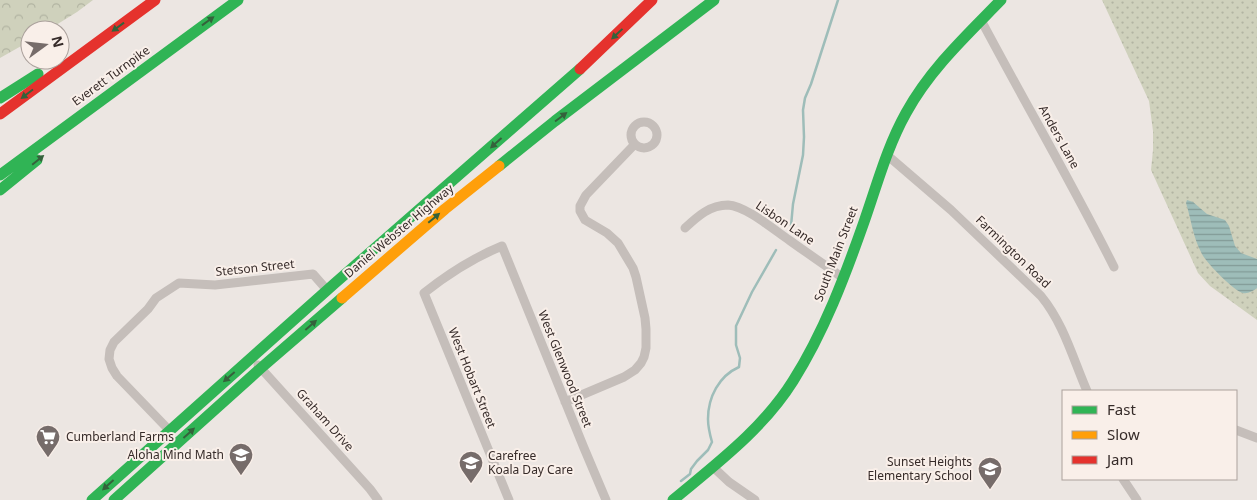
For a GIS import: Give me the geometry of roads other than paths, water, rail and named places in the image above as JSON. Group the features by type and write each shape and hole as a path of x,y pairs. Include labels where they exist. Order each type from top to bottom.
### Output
{"main road":[{"path":"0,114 155,0"},
{"name":"Everett Turnpike","path":"0,175 238,0"},
{"name":"Daniel Webster Highway","path":"92,500 327,290 475,162 652,0"},
{"name":"Daniel Webster Highway","path":"114,500 261,368 445,209 555,121 714,0"},
{"name":"South Main Street","path":"673,500 754,430 793,381 814,343 843,278 900,125 918,93 942,62 1001,0"},
{"path":"0,190 186,38"},
{"path":"0,98 63,59 81,54"}],"street":[{"name":"Anders Lane","path":"981,20 1084,208 1114,267"},
{"path":"565,402 624,377 635,370 644,357 646,338 645,318 633,268 618,243 585,220 580,211 580,206 586,195 635,144"},
{"name":"Farmington Road","path":"888,156 951,210 1041,296 1062,329 1088,390"},
{"name":"Lisbon Lane","path":"685,228 700,214 714,207 738,206 843,278"},
{"name":"West Glenwood Street","path":"424,293 480,256 502,246 606,500"},
{"name":"Stetson Street","path":"169,430 117,376 109,359 110,350 114,342 148,309 156,298 179,283 215,285 313,274 327,290"},
{"name":"West Hobart Street","path":"424,293 509,500"},
{"name":"Graham Drive","path":"251,358 378,500"},
{"path":"1237,430 1257,438"},
{"path":"713,467 729,482 755,500"},
{"path":"1124,480 1137,500"}],"water":[{"path":"1187,200 1193,202 1207,214 1225,220 1229,226 1235,246 1241,253 1257,259 1257,288 1243,293 1213,269 1203,256 1196,240 1186,203"}],"waterway":[{"path":"791,226 793,204 803,155 803,110 805,98 838,0"},
{"path":"681,481 690,474 691,469 708,450 712,442 708,419 710,403 720,382 739,367 740,358 736,345 736,326 752,292 776,250"}],"place":[{"name":"Cumberland Farms","path":"48,458"},
{"name":"Aloha Mind Math","path":"241,476"},
{"name":"Carefree Koala Day Care","path":"471,484"},
{"name":"Sunset Heights Elementary School","path":"990,490"}]}
